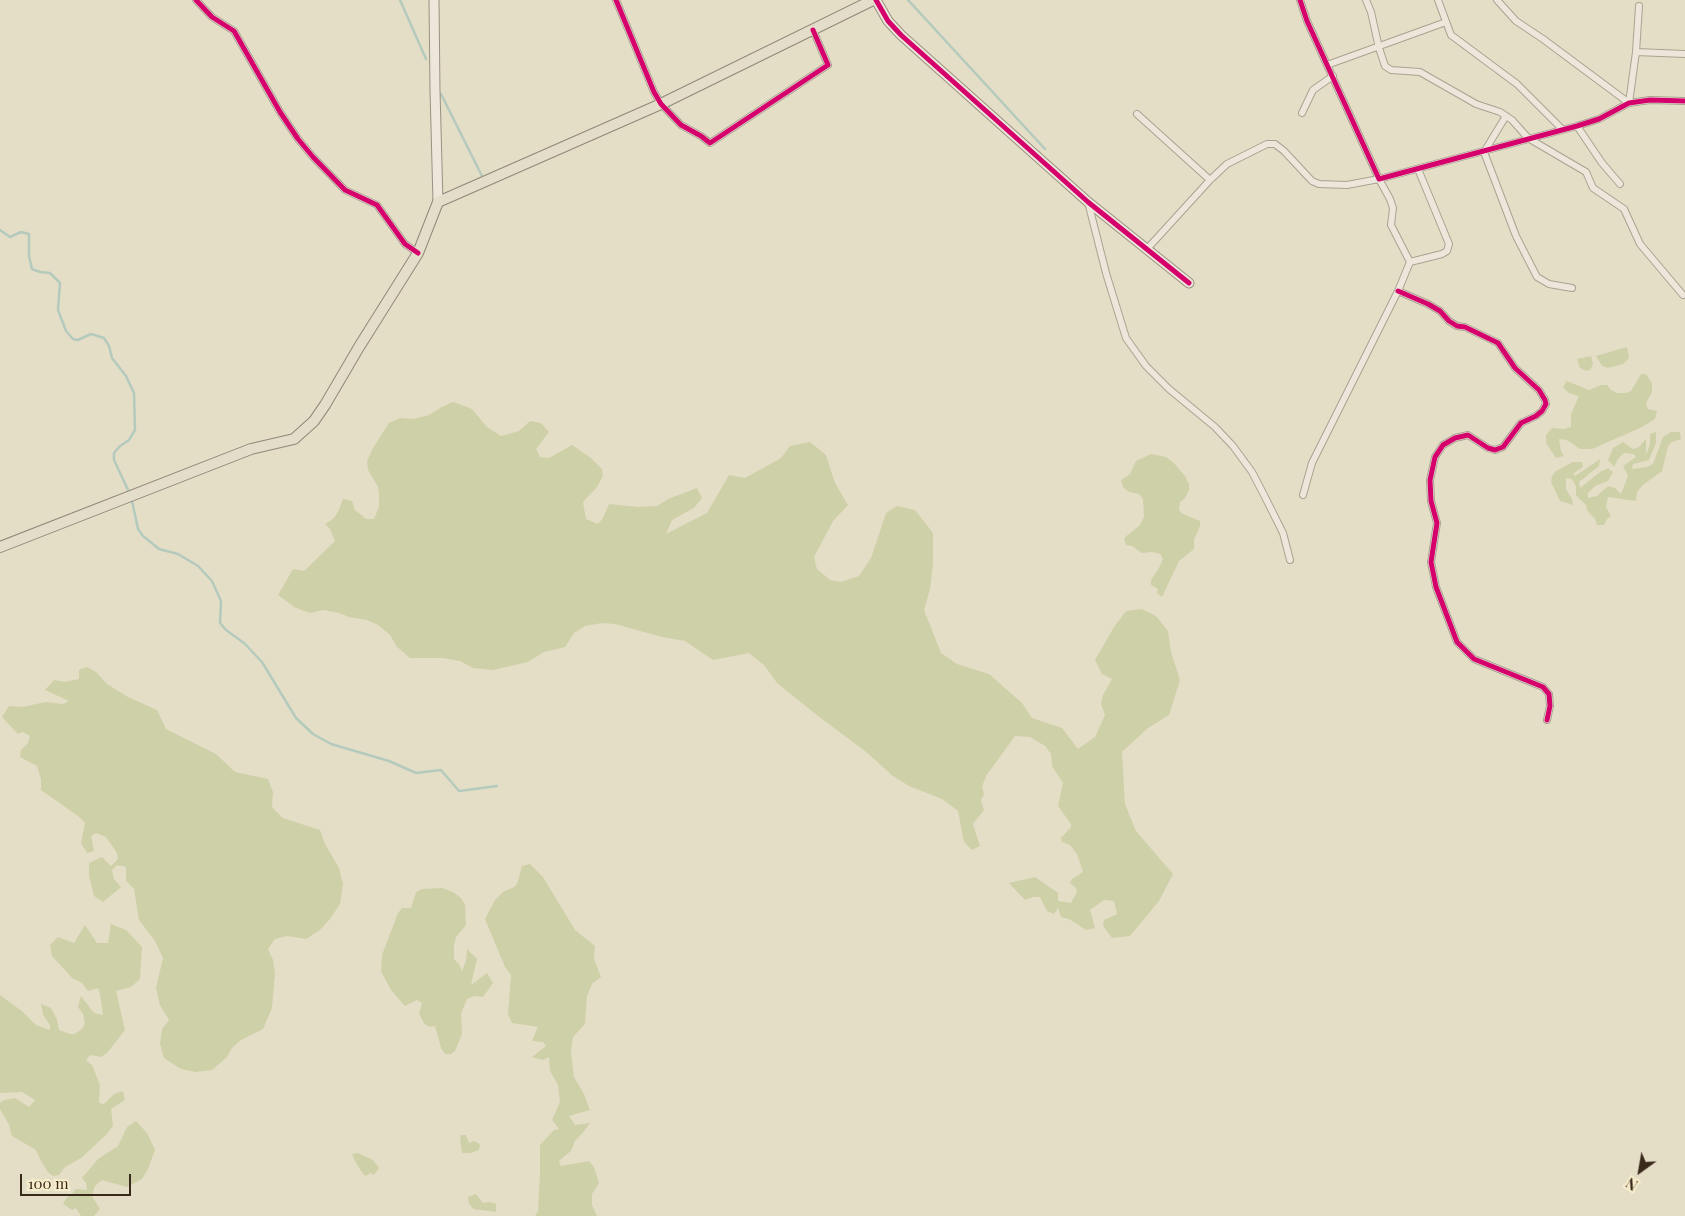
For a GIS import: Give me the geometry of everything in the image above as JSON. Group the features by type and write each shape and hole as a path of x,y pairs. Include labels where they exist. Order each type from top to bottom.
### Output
{"main road":[{"path":"0,547 251,449 294,439 314,421 325,406 359,347 418,253 438,202 661,104 874,0"}],"street":[{"path":"196,0 212,17 234,31 280,112 298,139 331,177 345,190 377,205 405,244 418,253"},
{"path":"434,0 438,202"},
{"path":"616,0 654,92 661,104 681,126 692,130 710,143 828,66 812,30"},
{"path":"874,0 888,21 901,35 1088,202 1189,283"},
{"path":"1300,0 1307,21 1379,179 1390,199 1393,208 1391,225 1410,262 1398,291 1312,463 1303,495"},
{"path":"1366,0 1372,12 1378,48 1386,66 1391,70 1420,72 1476,104 1506,116 1528,138 1586,172 1593,188 1624,209 1640,244 1684,296"},
{"path":"1438,0 1451,35 1517,84 1562,129"},
{"path":"1497,0 1516,20 1629,103"},
{"path":"1629,103 1636,52 1639,6"},
{"path":"1327,65 1446,22"},
{"path":"1636,52 1685,54"},
{"path":"1302,113 1313,90 1332,76"},
{"path":"1147,248 1227,164 1267,144 1275,144 1284,151 1312,181 1319,184 1347,185 1418,169 1577,126 1599,119 1629,103 1650,100 1685,101"},
{"path":"1137,114 1210,180"},
{"path":"1484,152 1506,116"},
{"path":"1577,126 1602,163 1620,184"},
{"path":"1484,152 1516,236 1537,277 1548,284 1572,288"},
{"path":"1410,262 1442,254 1447,250 1449,244 1418,169"},
{"path":"1088,202 1106,273 1126,338 1146,366 1169,389 1215,427 1233,446 1252,472 1264,495 1283,533 1290,560"},
{"path":"1398,291 1440,311 1449,321 1457,326 1465,327 1498,343 1515,368 1539,390 1545,400 1546,404 1542,411 1521,423 1503,446 1495,450 1488,448 1468,435 1443,444 1434,457 1430,480 1431,501 1437,523 1432,562 1436,587 1456,642 1474,659 1543,687 1549,694 1550,706 1547,720"}],"green space":[{"path":"1627,347 1629,358 1623,364 1608,368 1602,366 1596,356"},
{"path":"1591,356 1593,364 1590,370 1586,371 1580,368 1577,359"},
{"path":"1641,374 1646,374 1652,383 1652,392 1646,403 1648,409 1657,411 1655,419 1640,428 1592,449 1580,449 1567,440 1559,439 1564,456 1556,458 1546,443 1546,435 1552,428 1564,429 1571,427 1571,414 1579,396 1569,393 1563,387 1567,381 1589,390 1601,385 1607,385 1617,393 1626,393 1631,391"},
{"path":"453,402 472,409 487,427 501,436 519,431 530,421 541,423 549,432 536,449 540,457 549,458 572,445 591,458 602,469 603,476 597,487 583,502 586,519 598,524 609,504 638,507 657,506 668,499 697,488 702,498 694,508 672,520 666,534 707,513 729,475 745,478 781,458 790,446 810,442 826,455 835,483 848,505 833,521 814,557 817,569 830,580 841,582 859,576 871,558 886,513 897,506 915,510 933,533 933,564 930,589 924,610 941,653 957,664 989,674 1022,703 1032,718 1062,728 1078,749 1095,737 1105,715 1101,704 1103,695 1112,679 1102,674 1095,660 1114,627 1126,611 1142,609 1156,616 1168,631 1171,652 1180,680 1169,715 1148,728 1122,752 1125,804 1136,831 1173,874 1159,901 1130,936 1112,938 1103,926 1104,920 1117,914 1114,901 1104,900 1090,910 1095,928 1086,930 1069,919 1061,917 1058,908 1054,914 1047,911 1040,897 1025,900 1009,883 1035,877 1058,893 1058,901 1071,903 1077,892 1076,888 1070,883 1072,879 1083,872 1077,854 1070,845 1062,842 1061,838 1071,827 1071,824 1058,806 1063,783 1052,766 1051,754 1045,746 1030,737 1015,736 986,776 982,787 984,794 981,800 984,810 973,824 980,846 972,850 964,842 958,811 942,799 909,786 893,776 865,751 777,683 764,665 749,653 713,660 685,641 662,637 615,624 602,623 585,626 574,633 565,647 544,652 528,662 493,670 473,668 460,661 443,658 410,658 397,647 390,635 378,625 367,620 323,610 310,613 294,607 278,595 293,569 304,571 335,541 330,529 325,524 333,519 343,499 352,501 355,510 366,519 374,519 379,507 379,495 378,487 368,470 367,461 389,423 400,418 414,419 429,415"},
{"path":"1656,432 1656,443 1649,460 1633,464 1632,469 1647,467 1653,464 1663,437 1671,432 1680,432 1681,439 1672,442 1668,446 1662,471 1643,485 1637,492 1636,501 1608,497 1606,507 1611,516 1604,525 1597,525 1595,519 1587,510 1586,505 1576,495 1576,486 1572,479 1566,478 1566,489 1573,505 1560,501 1551,482 1552,476 1556,471 1573,462 1582,462 1583,467 1573,474 1575,476 1600,459 1599,466 1579,482 1580,488 1608,468 1613,472 1608,481 1595,486 1588,493 1588,498 1597,496 1608,486 1615,488 1621,494 1628,476 1623,466 1636,457 1634,454 1624,453 1614,467 1608,460 1613,448 1623,442 1633,449 1639,447 1646,439 1646,454 1650,445 1650,434"},
{"path":"1151,454 1166,457 1185,476 1189,484 1189,490 1185,498 1180,502 1179,509 1181,513 1200,521 1200,526 1194,540 1194,549 1179,561 1162,597 1157,593 1158,589 1151,585 1151,580 1163,559 1160,554 1152,552 1142,553 1132,546 1126,545 1124,538 1140,525 1144,517 1143,499 1139,494 1129,492 1123,487 1121,480 1130,474 1136,461"},
{"path":"87,667 96,672 107,684 128,697 157,710 166,729 216,754 235,772 268,779 273,792 272,807 283,818 320,830 325,844 339,868 343,884 340,904 330,919 320,930 306,939 287,936 275,939 268,949 273,960 275,973 272,1008 263,1029 241,1040 232,1048 227,1057 212,1070 196,1072 181,1069 164,1058 160,1044 162,1029 169,1020 160,1005 156,988 163,958 155,941 139,920 134,889 126,881 126,867 117,865 112,870 114,879 121,887 103,902 94,896 89,876 89,863 102,857 111,866 118,859 117,853 106,837 96,833 91,836 94,851 87,853 81,843 85,823 41,790 41,779 37,766 20,757 21,750 28,743 30,736 23,732 18,734 2,717 9,706 22,707 46,702 63,704 69,701 45,690 54,680 65,682 79,679 79,670"},
{"path":"530,864 543,877 575,930 595,946 594,959 601,977 592,984 587,996 585,1024 573,1037 571,1051 574,1077 584,1094 590,1110 569,1116 575,1125 590,1123 575,1141 571,1151 559,1161 561,1166 589,1161 594,1167 599,1183 592,1194 592,1205 597,1216 535,1216 538,1211 540,1145 554,1130 559,1129 552,1120 560,1102 558,1085 550,1071 549,1057 543,1060 532,1057 546,1046 543,1042 532,1041 538,1027 512,1023 508,1014 511,975 505,967 485,919 495,900 503,892 517,884 522,866"},
{"path":"442,888 453,892 461,898 465,905 466,925 456,937 454,959 462,971 466,961 467,949 477,959 471,985 487,973 493,983 483,997 474,996 467,999 461,1014 462,1034 455,1051 451,1054 445,1054 441,1048 435,1026 429,1027 424,1023 419,1014 422,1003 417,1000 405,1006 391,990 381,971 382,955 398,913 402,908 411,908 416,892 422,889"},
{"path":"111,924 126,930 142,947 140,979 131,987 116,991 125,1030 107,1053 101,1057 90,1055 86,1060 92,1065 100,1085 99,1103 104,1104 114,1094 123,1091 125,1100 111,1109 113,1126 106,1135 81,1158 65,1167 59,1175 53,1176 48,1172 36,1150 12,1136 9,1125 0,1109 0,1103 4,1100 15,1098 29,1107 35,1100 22,1092 0,1093 0,995 23,1012 36,1025 50,1030 50,1025 43,1015 41,1004 51,1008 57,1019 59,1030 75,1034 82,1029 85,1023 83,1014 78,1007 81,996 94,1013 103,1015 100,994 98,988 88,991 82,983 72,978 52,956 50,945 58,937 74,943 85,925 97,943 108,943"},
{"path":"136,1121 147,1133 155,1150 142,1179 127,1187 102,1180 95,1186 92,1196 100,1209 94,1216 81,1216 76,1208 72,1210 63,1204 67,1197 76,1189 87,1190 86,1183 82,1178 98,1159 118,1146 127,1127"},
{"path":"461,1135 466,1135 469,1143 474,1141 480,1144 479,1150 462,1153"},
{"path":"358,1153 373,1160 379,1168 374,1175 370,1173 366,1176 363,1174 352,1154"},
{"path":"476,1194 483,1203 496,1204 496,1212 474,1209 469,1204 468,1197"}],"waterway":[{"path":"400,0 426,59"},
{"path":"908,0 1045,149"},
{"path":"441,94 482,176"},
{"path":"0,230 10,237 21,232 29,234 29,256 32,269 50,273 60,283 58,310 66,331 73,339 78,340 91,334 104,338 109,346 112,358 126,376 134,393 135,430 129,440 114,453 114,460 128,490"},
{"path":"132,501 138,529 143,536 159,549 178,554 198,566 212,581 221,601 220,623 226,630 244,643 262,662 296,718 313,734 331,744 389,761 416,773 441,770 459,791 497,786"}],"cycle path":[{"path":"196,0 212,17 234,31 280,112 313,157 345,190 377,205 405,244 418,253"},
{"path":"616,0 654,92 661,104 681,125 710,143 828,65 813,30"},
{"path":"876,0 888,21 901,35 1088,202 1189,283"},
{"path":"1300,0 1307,21 1379,179 1577,126 1599,119 1629,103 1650,100 1685,101"},
{"path":"1398,291 1440,311 1449,321 1457,326 1465,327 1498,343 1515,368 1539,390 1545,400 1546,404 1542,411 1521,423 1503,447 1495,450 1488,448 1468,435 1455,438 1443,445 1435,457 1430,480 1431,501 1437,523 1431,562 1436,587 1457,642 1474,659 1543,687 1549,694 1550,706 1547,720"}]}
